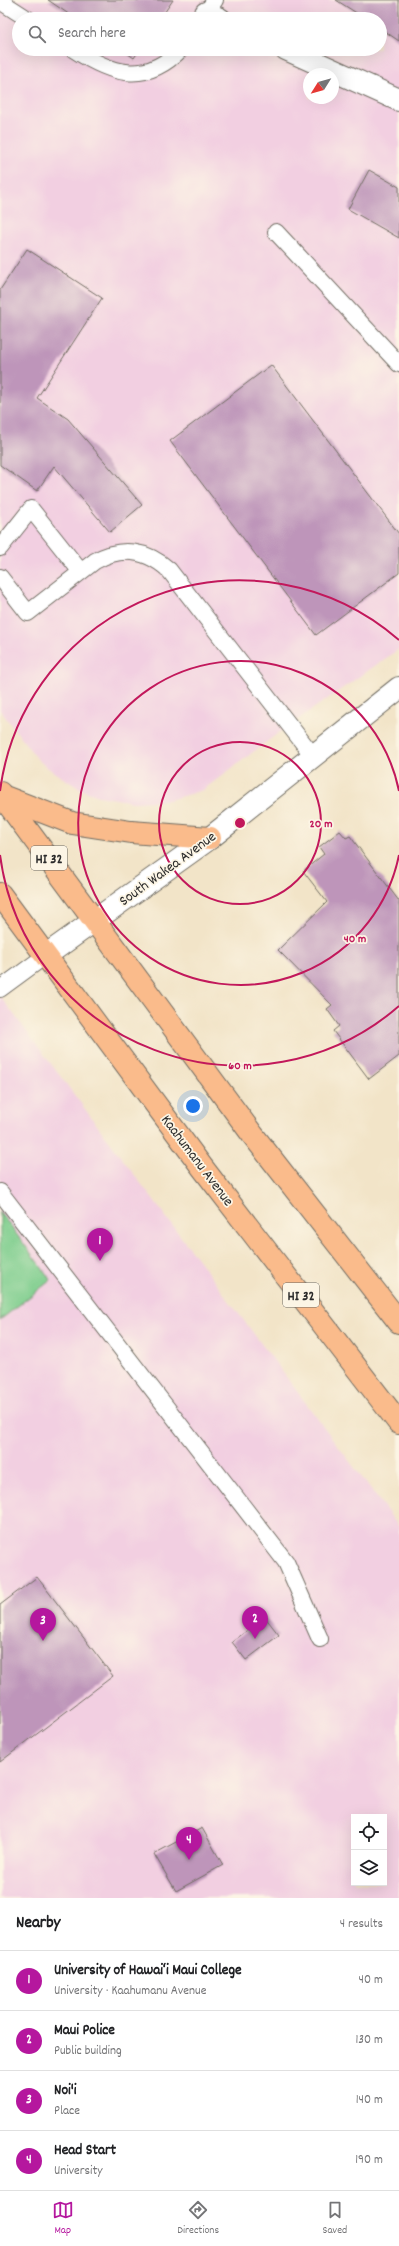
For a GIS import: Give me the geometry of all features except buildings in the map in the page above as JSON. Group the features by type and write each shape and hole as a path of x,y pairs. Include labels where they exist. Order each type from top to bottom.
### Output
{"main road":[{"path":"1,794 72,823 131,832 210,838"},
{"name":"HI 32","path":"1,794 248,1127 399,1322"},
{"name":"Kaahumanu Avenue","path":"0,894 202,1167 399,1423"}],"street":[{"path":"302,56 399,100"},
{"name":"South Wakea Avenue","path":"45,956 210,838 314,757 399,688"}],"lane":[{"path":"0,0 18,12"},
{"path":"84,56 102,67 125,72 141,72 156,67 174,56"},
{"path":"276,232 399,364"},
{"path":"0,548 31,509 81,572"},
{"path":"0,577 28,613 101,558 120,552 140,553 164,565 314,757"},
{"path":"0,990 45,956"},
{"path":"0,1192 286,1562 320,1639"}],"shaded area":[{"path":"0,0 399,0 399,649 277,734 203,790 169,800 134,802 99,796 82,790 52,771 38,760 0,710"},
{"path":"0,996 399,1527 399,1898 0,1898"}],"green space":[{"path":"0,1212 51,1280 0,1320"}],"place":[{"name":"University of Hawai‘i Maui College","path":"100,1261"},
{"name":"Maui Police","path":"255,1639"},
{"name":"Noi'i","path":"43,1641"},
{"name":"Head Start","path":"189,1860"}]}
